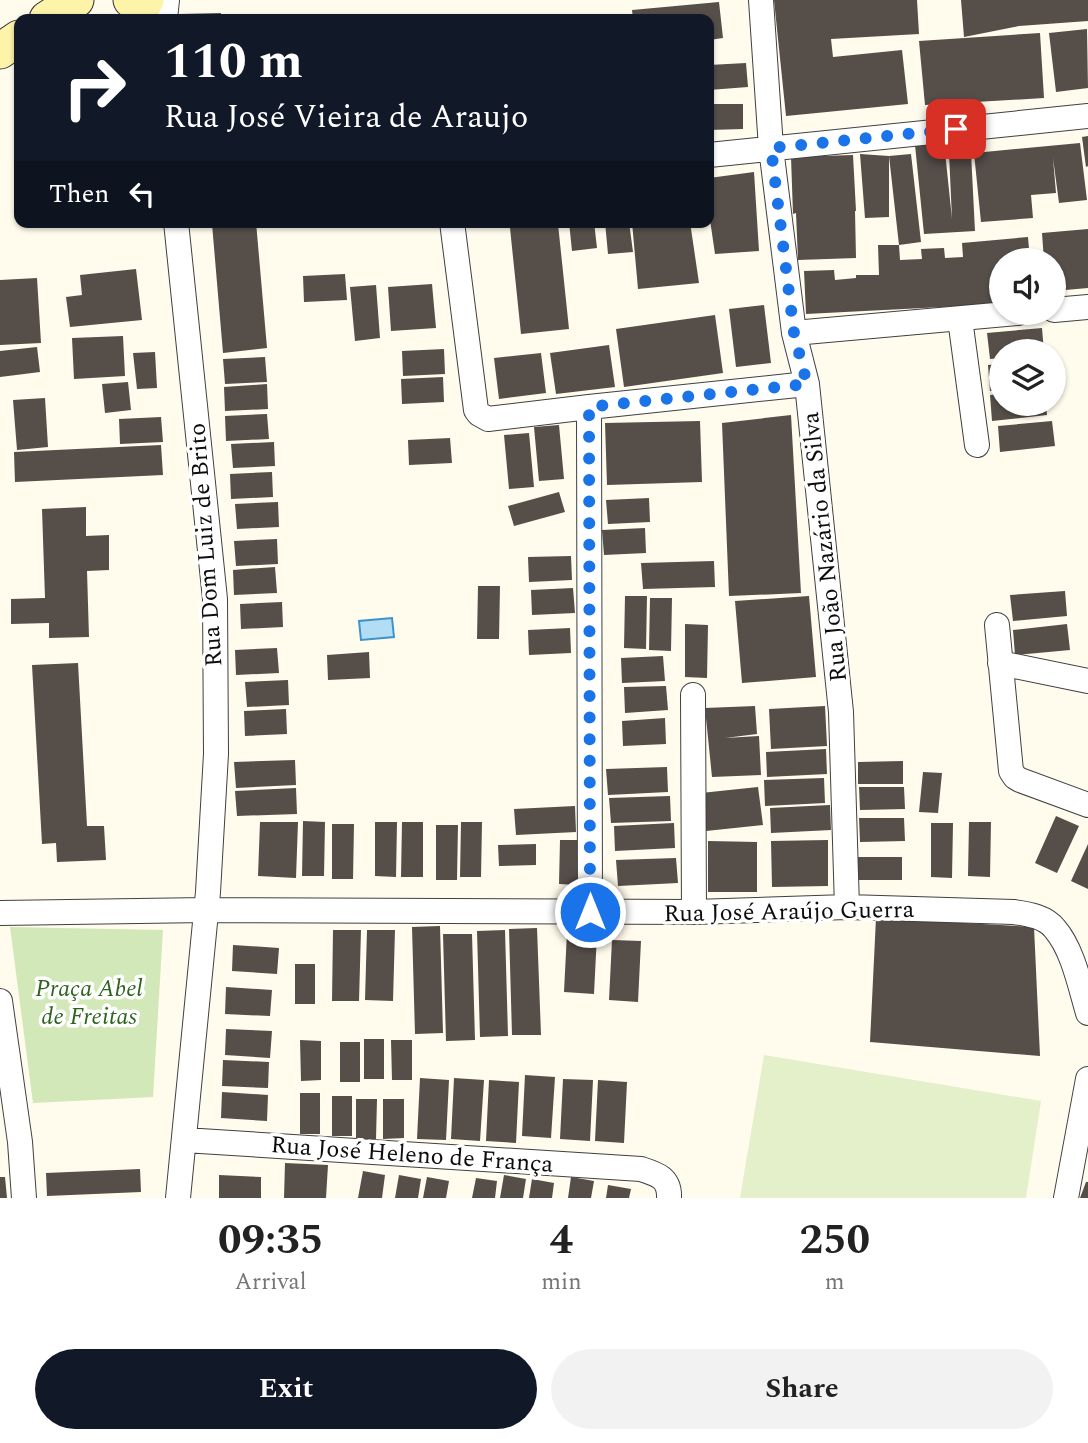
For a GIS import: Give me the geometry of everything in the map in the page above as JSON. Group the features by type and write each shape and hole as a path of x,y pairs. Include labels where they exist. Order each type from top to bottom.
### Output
{"main road":[{"path":"55,14 76,0"}],"street":[{"name":"Rua João Nazário da Silva","path":"761,0 771,148 794,333 807,384 841,712 847,907"},
{"path":"714,154 1088,116"},
{"name":"Rua Dom Luiz de Brito","path":"177,228 215,599 216,754 206,910 178,1198"},
{"path":"453,228 476,410 488,419 807,384"},
{"path":"1066,309 1088,307"},
{"path":"794,333 989,316"},
{"path":"960,319 977,445"},
{"path":"589,407 590,912"},
{"path":"998,625 1011,771 1020,780 1088,805"},
{"path":"1000,663 1088,681"},
{"path":"693,695 694,912"},
{"name":"Rua José Araújo Guerra","path":"206,910 694,912 847,907 1014,912 1037,916 1055,928 1068,948 1088,1013"},
{"path":"0,913 206,910"},
{"path":"0,1001 20,1142 24,1198"},
{"path":"1066,1198 1088,1079"},
{"name":"Rua José Heleno de França","path":"184,1140 641,1169 662,1177 670,1190 669,1198"}],"green space":[{"name":"Praça Abel de Freitas","path":"10,927 163,930 153,1097 33,1103"},
{"path":"764,1055 1041,1101 1026,1198 740,1198"}],"water":[{"path":"392,618 394,637 361,640 359,621"}],"building":[{"path":"774,0 917,0 919,34 831,39 833,57 902,50 908,104 786,116"},
{"path":"961,0 1088,0 1088,21 1019,26 964,37"},
{"path":"719,2 723,38 714,39 714,14 632,14 632,10"},
{"path":"1087,29 1088,88 1056,92 1049,33"},
{"path":"1040,33 1044,98 925,105 919,41"},
{"path":"746,63 748,87 714,90 714,65"},
{"path":"714,104 743,104 743,129 714,130"},
{"path":"1088,136 1088,166 1086,167 1082,137"},
{"path":"944,142 952,219 949,153 971,153 975,231 924,234 915,145"},
{"path":"1080,143 1087,200 1059,203 1053,158 1056,193 1031,195 1033,218 981,222 974,153"},
{"path":"860,154 889,156 889,217 865,218"},
{"path":"911,154 921,242 899,245 889,156"},
{"path":"853,155 856,258 798,260 791,157"},
{"path":"754,172 759,251 715,254 711,228 714,228 714,177"},
{"path":"212,228 257,228 267,348 223,353"},
{"path":"510,228 558,228 569,329 521,334"},
{"path":"570,228 595,228 597,248 572,251"},
{"path":"606,228 630,228 633,252 608,254"},
{"path":"633,228 691,228 699,283 638,289"},
{"path":"1088,229 1088,288 1066,290 1066,248 1043,248 1042,233"},
{"path":"1028,237 1029,248 989,248 989,305 806,314 804,271 834,270 835,280 856,278 856,275 879,275 878,245 899,245 900,260 922,259 921,249 944,248 945,258 963,257 962,243"},
{"path":"136,269 142,320 70,327 66,297 82,295 80,275"},
{"path":"345,274 347,300 304,302 303,276"},
{"path":"37,278 41,343 0,345 0,280"},
{"path":"432,284 436,328 391,331 388,287"},
{"path":"376,285 380,338 355,341 350,287"},
{"path":"764,305 771,363 736,367 729,309"},
{"path":"715,315 723,373 624,387 616,329"},
{"path":"1042,328 1043,339 989,339 989,350 987,333"},
{"path":"123,336 125,376 74,379 72,338"},
{"path":"609,345 615,387 556,394 550,353"},
{"path":"37,347 40,372 0,377 0,351"},
{"path":"444,349 445,374 403,376 402,351"},
{"path":"155,352 157,388 137,389 133,353"},
{"path":"541,353 546,393 499,399 494,358"},
{"path":"265,357 267,382 225,384 223,359"},
{"path":"443,377 444,402 402,404 401,379"},
{"path":"128,382 131,410 105,413 102,384"},
{"path":"267,384 268,409 225,411 224,387"},
{"path":"45,398 48,447 17,450 13,400"},
{"path":"267,414 269,439 226,441 225,416"},
{"path":"791,415 801,593 729,596 722,423"},
{"path":"992,416 1038,416 992,421"},
{"path":"161,417 163,442 120,444 119,419"},
{"path":"700,421 702,482 607,485 605,423"},
{"path":"1052,421 1055,446 1000,452 998,426"},
{"path":"559,425 564,479 539,481 534,427"},
{"path":"529,433 534,487 509,489 504,435"},
{"path":"450,438 452,463 409,465 408,440"},
{"path":"274,442 275,466 233,468 231,444"},
{"path":"161,445 163,475 15,482 14,452"},
{"path":"272,472 273,497 231,499 230,474"},
{"path":"559,492 565,512 514,526 508,506"},
{"path":"649,498 650,522 608,524 606,500"},
{"path":"278,502 279,527 237,529 235,504"},
{"path":"86,507 86,536 109,535 109,570 87,571 89,637 49,638 49,623 11,624 11,599 45,598 42,509"},
{"path":"645,528 646,553 604,555 602,530"},
{"path":"277,539 278,564 236,566 234,541"},
{"path":"571,556 572,580 529,582 528,557"},
{"path":"714,561 715,587 643,589 641,563"},
{"path":"275,567 277,593 234,595 233,570"},
{"path":"478,586 500,586 499,639 477,639"},
{"path":"573,588 575,613 532,615 531,590"},
{"path":"1065,591 1067,616 1013,621 1010,595"},
{"path":"625,596 647,596 646,649 624,648"},
{"path":"809,596 816,677 742,683 735,601"},
{"path":"650,598 672,598 671,651 649,650"},
{"path":"282,602 283,627 241,629 240,604"},
{"path":"685,624 708,625 707,678 685,677"},
{"path":"1067,624 1070,650 1015,655 1013,630"},
{"path":"570,628 571,653 529,655 528,630"},
{"path":"277,648 279,673 236,675 235,650"},
{"path":"369,652 370,678 328,680 327,655"},
{"path":"663,656 665,681 622,683 621,658"},
{"path":"78,663 87,826 104,826 106,860 57,862 56,843 42,844 32,665"},
{"path":"288,680 289,705 247,707 245,682"},
{"path":"666,686 668,710 625,713 624,687"},
{"path":"755,706 757,734 725,738 759,736 761,775 712,777 705,708"},
{"path":"825,706 827,746 771,749 769,709"},
{"path":"286,709 287,734 245,736 244,711"},
{"path":"665,718 666,744 623,746 622,721"},
{"path":"826,749 827,774 767,777 766,752"},
{"path":"295,760 296,785 236,788 234,762"},
{"path":"903,761 903,784 858,784 858,762"},
{"path":"667,767 668,792 608,795 606,769"},
{"path":"923,772 942,773 938,813 919,812"},
{"path":"824,778 825,803 765,806 764,780"},
{"path":"758,787 763,825 706,831 701,793"},
{"path":"859,787 904,787 905,809 860,810"},
{"path":"296,788 297,814 237,816 235,791"},
{"path":"670,796 671,821 611,823 609,798"},
{"path":"830,805 831,830 771,833 770,808"},
{"path":"575,806 576,832 516,835 514,809"},
{"path":"1056,816 1079,826 1057,873 1035,863"},
{"path":"859,818 904,818 905,841 860,842"},
{"path":"303,821 325,822 324,876 302,876"},
{"path":"260,822 298,822 296,878 258,876"},
{"path":"375,822 397,822 396,877 375,876"},
{"path":"402,822 423,822 423,877 401,877"},
{"path":"461,822 482,822 481,877 460,877"},
{"path":"969,822 991,822 990,877 968,876"},
{"path":"674,823 675,848 615,851 614,826"},
{"path":"931,823 953,823 952,878 931,877"},
{"path":"332,824 354,824 353,879 332,879"},
{"path":"436,825 458,825 457,880 436,880"},
{"path":"560,840 580,840 578,885 559,884"},
{"path":"828,840 828,886 772,887 771,841"},
{"path":"708,841 757,842 757,892 708,892"},
{"path":"536,844 536,865 499,866 498,845"},
{"path":"1088,844 1088,889 1071,881"},
{"path":"857,857 902,857 902,880 857,880"},
{"path":"676,858 678,883 618,886 616,860"},
{"path":"876,918 1034,927 1040,1056 870,1042"},
{"path":"440,926 443,1033 415,1034 412,927"},
{"path":"537,928 541,1035 512,1035 509,929"},
{"path":"333,930 361,930 359,1001 332,1001"},
{"path":"367,930 395,930 393,1001 365,1000"},
{"path":"505,930 508,1036 480,1037 477,931"},
{"path":"567,932 597,934 594,994 564,992"},
{"path":"443,934 472,934 475,1040 446,1041"},
{"path":"612,940 641,941 638,1002 609,1000"},
{"path":"233,945 279,948 277,974 232,971"},
{"path":"295,964 315,964 315,1004 295,1004"},
{"path":"226,987 272,990 270,1016 225,1014"},
{"path":"226,1029 272,1031 270,1058 225,1055"},
{"path":"364,1039 384,1039 384,1079 364,1079"},
{"path":"300,1040 321,1041 321,1080 301,1081"},
{"path":"391,1040 412,1040 412,1080 392,1080"},
{"path":"340,1042 360,1042 360,1082 340,1082"},
{"path":"223,1060 269,1062 268,1088 222,1086"},
{"path":"525,1075 555,1077 551,1138 522,1136"},
{"path":"420,1078 449,1080 446,1140 417,1139"},
{"path":"454,1078 484,1080 480,1141 451,1139"},
{"path":"563,1079 593,1080 590,1141 560,1139"},
{"path":"489,1080 519,1082 516,1143 486,1141"},
{"path":"598,1080 627,1082 624,1143 595,1141"},
{"path":"222,1092 268,1095 267,1121 221,1118"},
{"path":"300,1093 320,1093 320,1134 300,1134"},
{"path":"332,1096 352,1096 352,1136 332,1136"},
{"path":"356,1099 377,1099 376,1139 356,1139"},
{"path":"383,1099 404,1099 404,1138 383,1139"},
{"path":"285,1163 328,1165 326,1198 284,1198"},
{"path":"140,1169 141,1192 47,1196 46,1173"},
{"path":"363,1171 385,1175 382,1198 358,1198"},
{"path":"219,1175 261,1177 261,1198 219,1198"},
{"path":"399,1175 421,1179 418,1198 395,1198"},
{"path":"504,1175 526,1179 523,1198 500,1198"},
{"path":"0,1177 5,1177 7,1198 0,1198"},
{"path":"427,1177 449,1181 446,1198 423,1198"},
{"path":"571,1177 594,1181 591,1198 568,1198"},
{"path":"476,1178 497,1181 495,1198 472,1198"},
{"path":"532,1179 554,1183 552,1198 529,1198"},
{"path":"1086,1182 1088,1198 1080,1198"},
{"path":"608,1185 631,1189 629,1198 606,1198"}],"route":[{"path":"590,912 589,407 807,384 794,333 771,148 956,129"}]}
